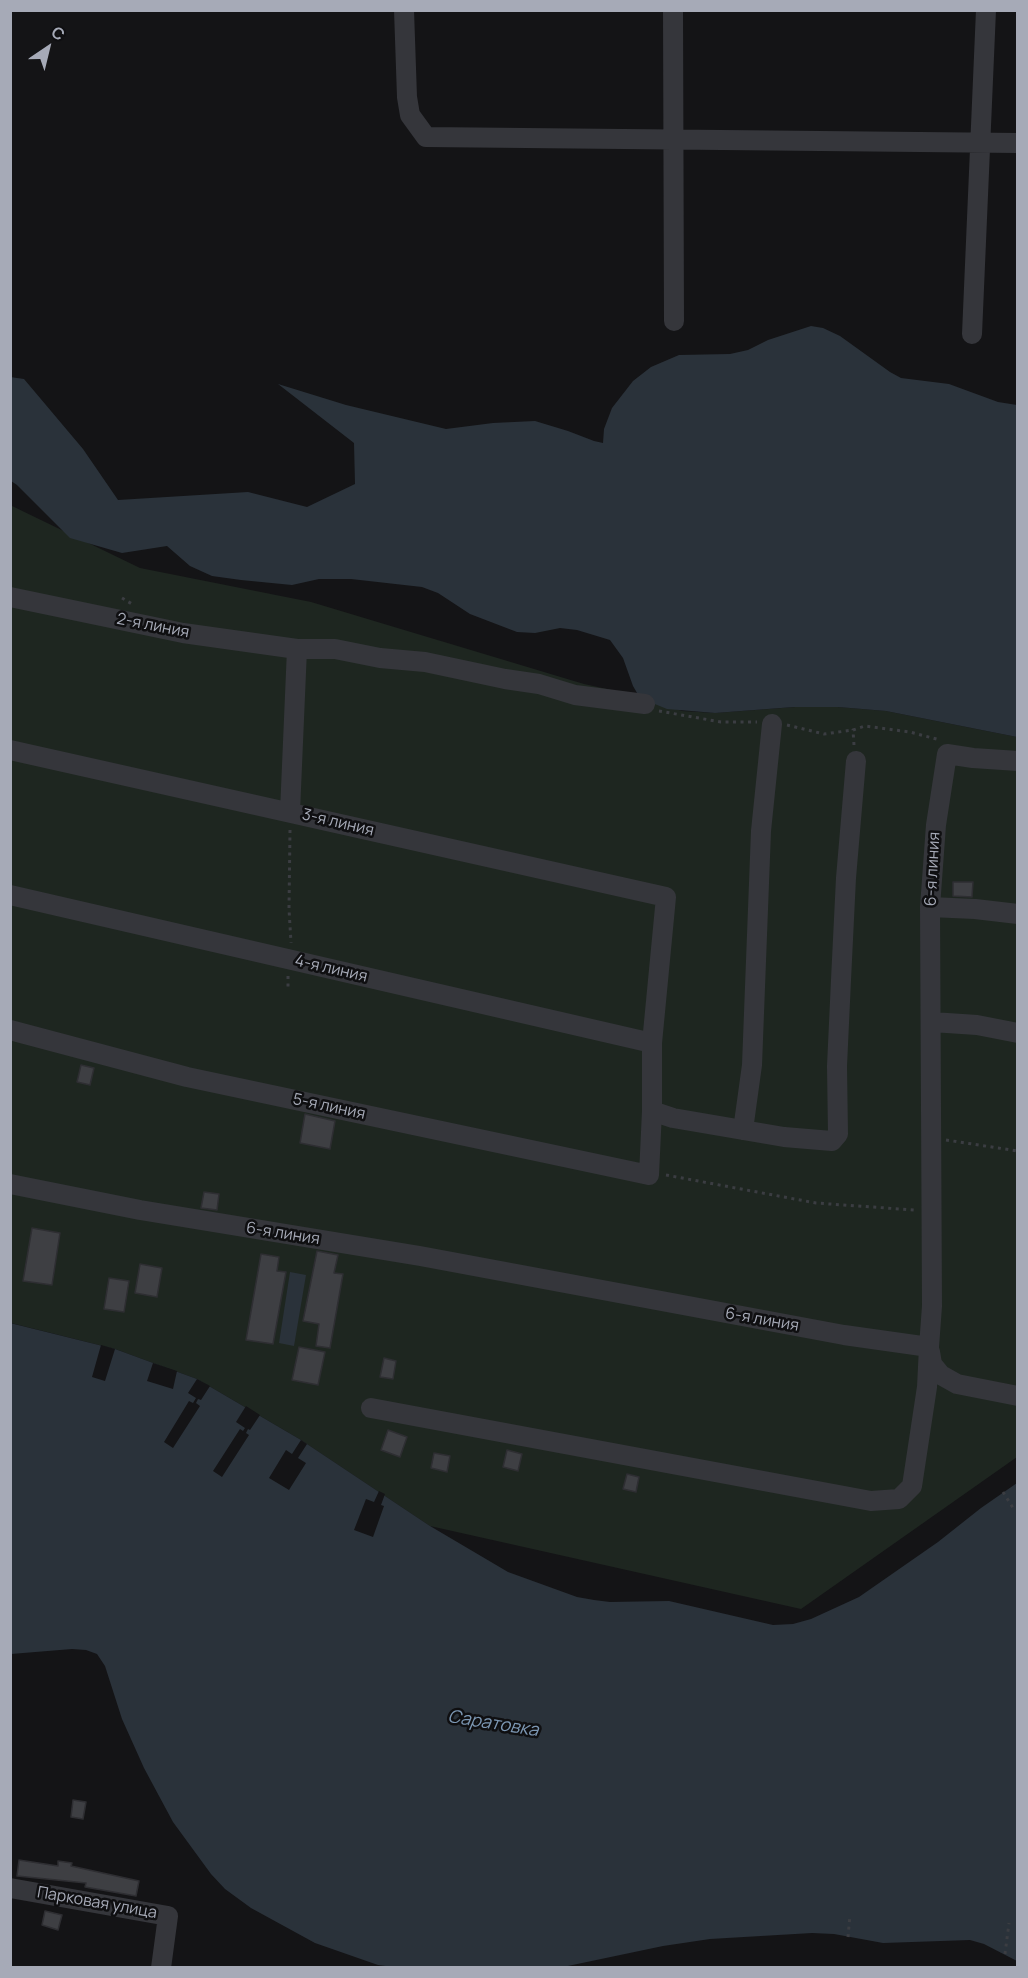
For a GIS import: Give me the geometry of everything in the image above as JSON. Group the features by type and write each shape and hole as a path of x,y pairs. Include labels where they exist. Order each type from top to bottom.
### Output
{"street":[{"path":"404,10 406,97 410,116 426,137 1017,143"},
{"path":"674,10 674,321"},
{"path":"972,334 986,10"},
{"name":"2-я линия","path":"10,597 183,633 297,649 334,649 380,658 425,662 539,684 575,695 645,704"},
{"path":"290,812 297,649"},
{"path":"743,1130 752,1065 762,831 772,724"},
{"name":"3-я линия","path":"10,750 666,897 652,1043"},
{"path":"947,754 1017,761"},
{"name":"6-я линия","path":"10,1184 140,1210 420,1256 844,1335 929,1347 933,1306 930,907 936,825 947,754"},
{"path":"652,1111 673,1118 816,1141 832,1141 838,1134 837,1066 841,980 846,878 856,761"},
{"name":"4-я линия","path":"10,895 652,1043"},
{"path":"930,907 1017,914"},
{"path":"932,1022 977,1025 1017,1033"},
{"name":"5-я линия","path":"10,1030 187,1077 649,1175"},
{"path":"649,1175 652,1043"},
{"path":"929,1347 932,1364 941,1375 957,1384 1017,1396"},
{"path":"371,1408 872,1501 899,1499 912,1486 927,1387 929,1347"},
{"name":"Парковая улица","path":"10,1888 168,1916 161,1968"}],"path":[{"path":"645,704 657,711 721,722 797,726 824,734 865,726 924,735 940,740 947,754"},
{"path":"853,729 856,761"},
{"path":"288,989 287,959 292,942 289,909 290,812"},
{"path":"932,1139 1017,1151"},
{"path":"649,1175 666,1175 816,1203 932,1211"},
{"path":"1003,1492 1015,1511"},
{"path":"848,1937 850,1915"},
{"path":"1005,1954 1009,1923"}],"shaded area":[{"path":"10,505 140,568 311,602 584,684 639,696 682,711 715,713 795,707 838,707 886,711 1017,737 1017,1457 801,1609 430,1526 301,1440 197,1379 115,1349 11,1323"}],"water":[{"path":"811,326 823,328 840,336 901,378 949,384 998,402 1017,405 1017,737 886,711 838,707 794,707 715,713 667,709 640,698 623,658 610,640 577,630 560,628 535,633 517,632 470,614 438,593 422,587 351,579 319,579 292,585 241,580 212,576 190,566 167,546 122,553 70,538 11,481 10,377 24,379 83,449 118,500 248,492 307,507 355,484 354,443 278,384 346,405 446,429 535,421 603,443 604,429 612,408 633,381 651,367 679,355 730,354 748,350 768,340"},
{"path":"290,1272 306,1275 294,1346 279,1343"},
{"name":"Саратовка","path":"10,1323 115,1349 197,1379 301,1440 430,1526 508,1572 577,1597 594,1600 669,1601 773,1625 793,1624 811,1619 859,1597 1017,1483 1017,1961 984,1944 970,1940 883,1943 834,1934 812,1933 710,1939 663,1946 563,1967 393,1967 378,1965 315,1943 251,1908 225,1889 211,1874 173,1822 144,1768 122,1719 105,1666 97,1654 72,1649 11,1654"}],"pier":[{"path":"101,1345 115,1349 105,1381 92,1377"},
{"path":"153,1363 177,1371 173,1389 147,1381"},
{"path":"197,1379 210,1386 201,1400 198,1399 196,1403 200,1406 173,1448 164,1442 189,1401 193,1403 196,1398 188,1393"},
{"path":"246,1406 260,1415 250,1430 248,1429 246,1433 249,1435 222,1477 213,1471 240,1429 243,1431 245,1428 236,1422"},
{"path":"301,1440 307,1444 298,1458 306,1463 289,1490 269,1478 286,1450 292,1454"},
{"path":"379,1491 385,1494 381,1505 384,1506 373,1537 354,1530 366,1499 374,1502"}],"building":[{"path":"953,882 973,882 972,897 953,896"},
{"path":"81,1065 94,1068 90,1085 77,1082"},
{"path":"305,1114 335,1121 330,1149 300,1143"},
{"path":"204,1192 219,1194 217,1210 201,1208"},
{"path":"32,1228 60,1233 52,1285 23,1281"},
{"path":"317,1251 338,1255 334,1273 343,1274 330,1348 316,1346 319,1324 303,1321"},
{"path":"261,1254 279,1257 277,1271 286,1272 273,1344 246,1340"},
{"path":"140,1264 162,1268 157,1297 135,1293"},
{"path":"109,1278 129,1281 124,1312 104,1309"},
{"path":"299,1347 325,1352 318,1385 292,1380"},
{"path":"384,1358 396,1361 393,1379 380,1377"},
{"path":"388,1430 407,1437 400,1457 381,1450"},
{"path":"507,1450 522,1454 518,1471 503,1467"},
{"path":"434,1453 450,1456 447,1472 431,1468"},
{"path":"627,1474 639,1477 636,1492 623,1489"},
{"path":"73,1800 86,1802 83,1819 71,1817"},
{"path":"19,1860 58,1866 58,1861 72,1863 71,1866 139,1881 136,1896 85,1887 86,1883 17,1876"},
{"path":"45,1911 62,1915 58,1930 42,1925"}]}
